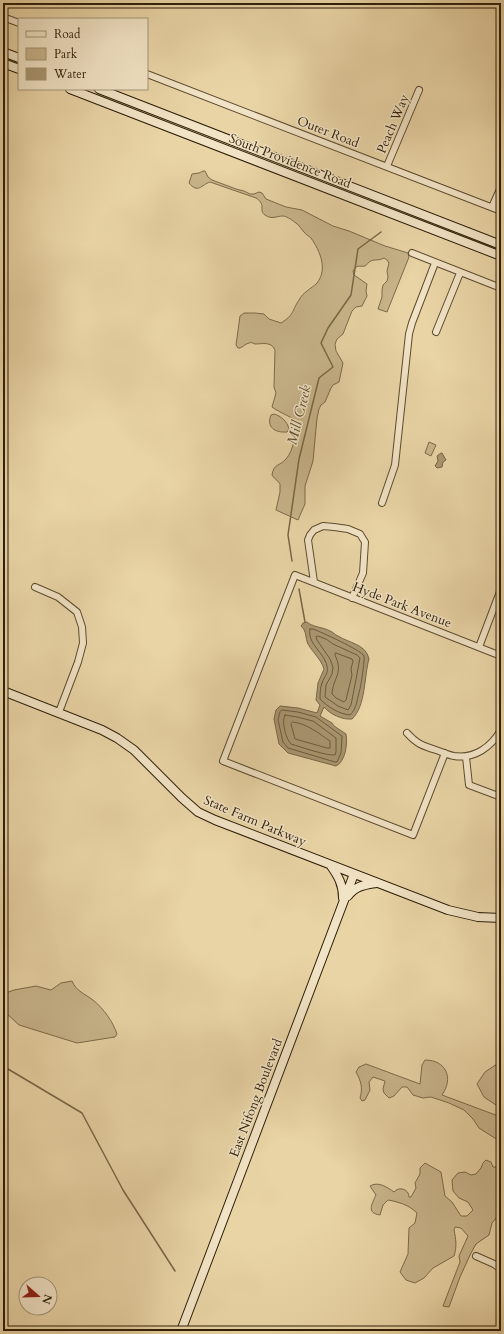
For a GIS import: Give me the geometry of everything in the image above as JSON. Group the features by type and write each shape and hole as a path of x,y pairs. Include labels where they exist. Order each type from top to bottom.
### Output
{"street":[{"path":"3,17 18,23"},
{"path":"3,52 18,58"},
{"path":"3,63 18,69"},
{"name":"Outer Road","path":"148,74 501,211"},
{"name":"South Providence Road","path":"73,90 501,256"},
{"name":"South Providence Road","path":"103,90 501,245"},
{"name":"Peach Way","path":"387,166 419,90"},
{"path":"492,207 501,187"},
{"path":"458,239 469,238 501,251"},
{"path":"412,253 501,288"},
{"path":"382,504 395,465 409,334 435,263"},
{"path":"436,332 460,273"},
{"path":"314,582 308,540 314,530 322,526 334,527 348,529 360,534 365,542 362,573 352,598"},
{"name":"Hyde Park Avenue","path":"445,753 413,835 223,761 296,575 501,656"},
{"path":"35,587 58,597 77,612 82,627 83,643 78,662 59,712"},
{"path":"479,647 501,589"},
{"name":"State Farm Parkway","path":"3,691 59,712 117,738 134,750 198,812 215,820 448,910 478,917 501,918"},
{"path":"407,733 415,742 453,756 466,757 485,750 497,737 501,730"},
{"path":"466,757 470,785 501,797"},
{"path":"331,866 341,881 344,901"},
{"name":"East Nifong Boulevard","path":"181,1331 354,874"},
{"path":"344,901 353,890 361,886 376,883"},
{"path":"476,1256 494,1264 501,1269"}],"green space":[{"path":"205,171 208,177 212,180 250,194 259,192 262,193 266,199 286,207 302,210 333,226 385,246 408,253 409,257 387,312 378,309 382,297 383,285 387,281 388,277 387,271 389,263 387,260 384,258 373,260 365,266 357,267 353,271 354,275 367,284 367,296 362,306 356,307 352,311 343,334 337,339 335,344 336,351 343,363 339,382 333,385 325,402 319,409 313,461 305,486 305,504 298,520 276,510 280,492 280,484 272,475 275,467 289,456 293,446 296,424 295,420 272,407 276,393 274,387 275,350 269,344 250,343 240,348 236,345 240,316 244,313 264,314 269,319 281,323 291,315 301,297 317,283 322,272 322,260 311,238 297,224 285,216 272,218 265,215 262,212 261,203 256,198 210,182 200,188 195,188 192,186 189,183 192,174"},
{"path":"274,414 285,421 289,429 287,432 275,430 271,426 271,415"},
{"path":"429,442 436,445 431,456 425,453"},
{"path":"72,981 78,990 93,1000 111,1020 117,1034 115,1037 77,1043 19,1025 6,1013 3,1006 3,994 14,990 36,986 51,990 61,983"},
{"path":"425,1060 438,1063 446,1071 446,1089 442,1095 501,1117 501,1142 479,1128 464,1110 431,1097 423,1098 413,1095 407,1087 402,1087 394,1096 389,1098 384,1093 383,1089 385,1081 373,1077 369,1082 370,1090 365,1100 362,1101 360,1098 361,1085 356,1072 359,1067 366,1064 420,1084 422,1065"},
{"path":"497,1064 501,1065 501,1107 484,1097 477,1084 485,1072"},
{"path":"501,1155 501,1203 497,1217 492,1223 489,1235 476,1244 471,1253 449,1307 443,1306 460,1262 459,1256 468,1236 461,1228 455,1227 456,1246 454,1256 433,1268 424,1278 415,1283 406,1280 400,1272 408,1254 409,1228 415,1223 417,1213 404,1204 388,1200 383,1205 380,1215 376,1214 371,1208 376,1195 370,1186 379,1184 394,1192 398,1189 403,1189 409,1194 409,1197 411,1197 416,1188 415,1183 420,1174 420,1168 425,1163 441,1172 445,1196 452,1202 461,1216 467,1216 473,1210 468,1202 459,1198 453,1191 452,1180 458,1173 465,1172 471,1175 476,1174 486,1160 491,1162 493,1167 496,1167"}],"water":[{"path":"441,453 446,460 443,462 442,467 437,468 435,466 438,461 437,456"},
{"path":"307,622 331,631 337,636 356,644 364,650 369,659 360,707 352,719 344,719 336,716 324,707 320,716 346,734 347,743 344,757 336,766 288,753 279,744 274,719 276,710 280,706 298,708 317,713 320,705 316,700 318,683 324,669 321,662 308,644 304,630 301,626 303,623"}],"waterway":[{"name":"Mill Creek","path":"292,561 288,535 299,459 319,378 333,367 321,343 328,328 351,295 358,249 381,232"},
{"name":"Mill Creek","path":"299,589 305,622"},
{"path":"3,1069 8,1069 82,1113 123,1190 175,1271"}]}
